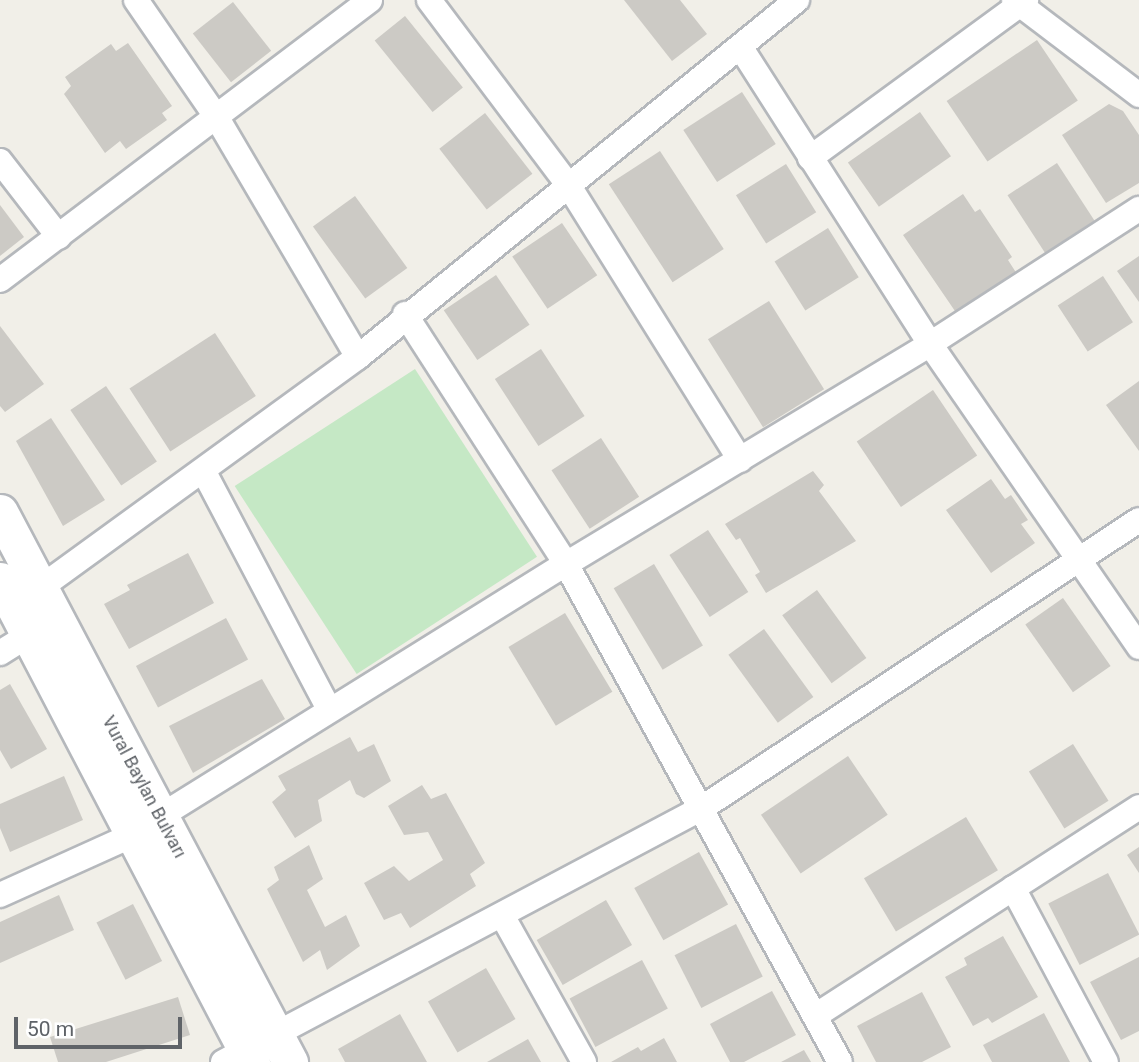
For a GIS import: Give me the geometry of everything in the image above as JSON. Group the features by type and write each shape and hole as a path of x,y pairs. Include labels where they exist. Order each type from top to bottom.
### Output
{"main road":[{"name":"Vural Baylan Bulvarı","path":"0,512 40,589 146,826 258,1055"},
{"name":"Vural Baylan Bulvarı","path":"0,580 15,644 146,826"}],"street":[{"path":"136,0 217,118 358,357"},
{"path":"0,280 370,0"},
{"path":"429,0 569,186 740,460"},
{"path":"40,589 204,472 358,357 405,314 569,186 797,0"},
{"path":"810,158 1021,2 1139,95"},
{"path":"741,48 930,344 1083,560 1139,648"},
{"path":"0,161 58,237"},
{"path":"0,895 146,826 329,709 930,344 1139,209"},
{"path":"405,314 566,564 840,1062"},
{"path":"204,472 329,709"},
{"path":"258,1055 702,808 1083,560 1139,520"},
{"path":"815,1016 1139,807"},
{"path":"1013,888 1106,1062"},
{"path":"503,917 584,1062"}],"green space":[{"path":"415,369 537,557 357,674 235,486"}],"building":[{"path":"624,0 680,0 707,34 672,61"},
{"path":"233,2 271,51 231,82 193,33"},
{"path":"405,16 463,87 433,112 375,41"},
{"path":"1037,40 1078,101 987,161 947,101"},
{"path":"128,43 172,106 162,113 167,120 126,149 120,141 105,153 64,94 71,86 65,77 111,44 116,51"},
{"path":"742,92 776,144 717,182 683,130"},
{"path":"1109,104 1123,111 1139,135 1139,183 1106,203 1062,135"},
{"path":"920,112 951,156 879,207 848,162"},
{"path":"485,113 532,174 487,209 439,149"},
{"path":"660,151 724,249 673,282 609,184"},
{"path":"1057,163 1095,221 1045,253 1008,195"},
{"path":"786,164 816,212 766,244 736,195"},
{"path":"963,194 975,212 980,209 1012,257 1008,260 1017,274 957,314 903,235"},
{"path":"355,196 407,268 365,299 313,227"},
{"path":"0,205 24,237 0,256"},
{"path":"562,223 597,275 547,309 512,257"},
{"path":"828,228 859,277 805,311 775,261"},
{"path":"1139,256 1139,302 1117,271"},
{"path":"496,275 530,325 477,360 444,310"},
{"path":"1103,276 1133,322 1088,352 1058,305"},
{"path":"769,301 824,389 763,427 708,339"},
{"path":"0,326 44,384 5,412 0,406"},
{"path":"215,333 256,396 170,451 129,389"},
{"path":"541,349 585,416 538,446 495,379"},
{"path":"1139,381 1139,451 1106,405"},
{"path":"106,386 157,461 121,485 70,410"},
{"path":"933,390 977,455 901,507 857,441"},
{"path":"51,418 105,500 63,526 16,441"},
{"path":"601,438 639,497 590,529 552,470"},
{"path":"813,471 824,485 819,491 856,541 766,593 755,575 760,572 740,538 736,540 725,524"},
{"path":"991,479 1005,499 1011,495 1028,520 1021,524 1035,543 991,573 946,510"},
{"path":"708,530 748,592 710,617 669,555"},
{"path":"188,553 214,603 129,649 104,604 130,590 127,585"},
{"path":"654,564 703,645 663,670 614,588"},
{"path":"817,590 866,658 832,683 782,615"},
{"path":"1063,598 1111,666 1073,692 1025,624"},
{"path":"565,613 612,692 556,726 508,647"},
{"path":"226,618 248,659 158,707 136,666"},
{"path":"764,629 813,697 778,723 728,655"},
{"path":"262,679 285,719 193,773 169,726"},
{"path":"10,684 47,749 11,769 0,750 0,690"},
{"path":"350,737 358,752 374,744 391,781 364,798 356,794 350,780 318,800 322,821 295,838 272,802 286,790 278,776"},
{"path":"1073,744 1109,801 1064,828 1029,772"},
{"path":"848,756 888,815 801,874 761,815"},
{"path":"64,776 83,820 10,852 0,828 0,804"},
{"path":"422,785 431,799 446,793 485,863 470,874 476,886 410,928 401,913 384,920 364,883 394,866 409,881 443,860 428,832 404,835 388,806"},
{"path":"966,817 998,870 896,931 864,878"},
{"path":"309,845 323,879 307,890 325,927 346,915 360,946 327,970 320,950 303,962 267,889 279,880 274,867"},
{"path":"1139,847 1139,873 1127,855"},
{"path":"699,852 728,904 663,940 634,888"},
{"path":"1108,873 1139,935 1080,965 1048,903"},
{"path":"59,895 74,930 0,963 0,922"},
{"path":"606,900 632,945 563,985 537,940"},
{"path":"133,904 162,961 126,980 96,923"},
{"path":"736,924 763,977 701,1008 675,955"},
{"path":"1003,936 1038,997 992,1023 988,1018 973,1026 945,977 967,965 964,958"},
{"path":"1139,957 1139,1031 1121,1040 1090,982"},
{"path":"642,960 668,1009 595,1047 570,998"},
{"path":"486,968 516,1019 457,1053 428,1002"},
{"path":"772,991 796,1035 744,1062 730,1062 710,1024"},
{"path":"922,992 951,1047 922,1062 876,1062 857,1026"},
{"path":"178,997 190,1035 106,1062 58,1062 50,1037"},
{"path":"1044,1013 1070,1062 992,1062 983,1045"},
{"path":"400,1014 427,1062 345,1062 338,1049"},
{"path":"664,1038 677,1062 611,1062 638,1047 641,1051"},
{"path":"528,1039 541,1062 487,1062"},
{"path":"804,1050 811,1062 781,1062"}]}
